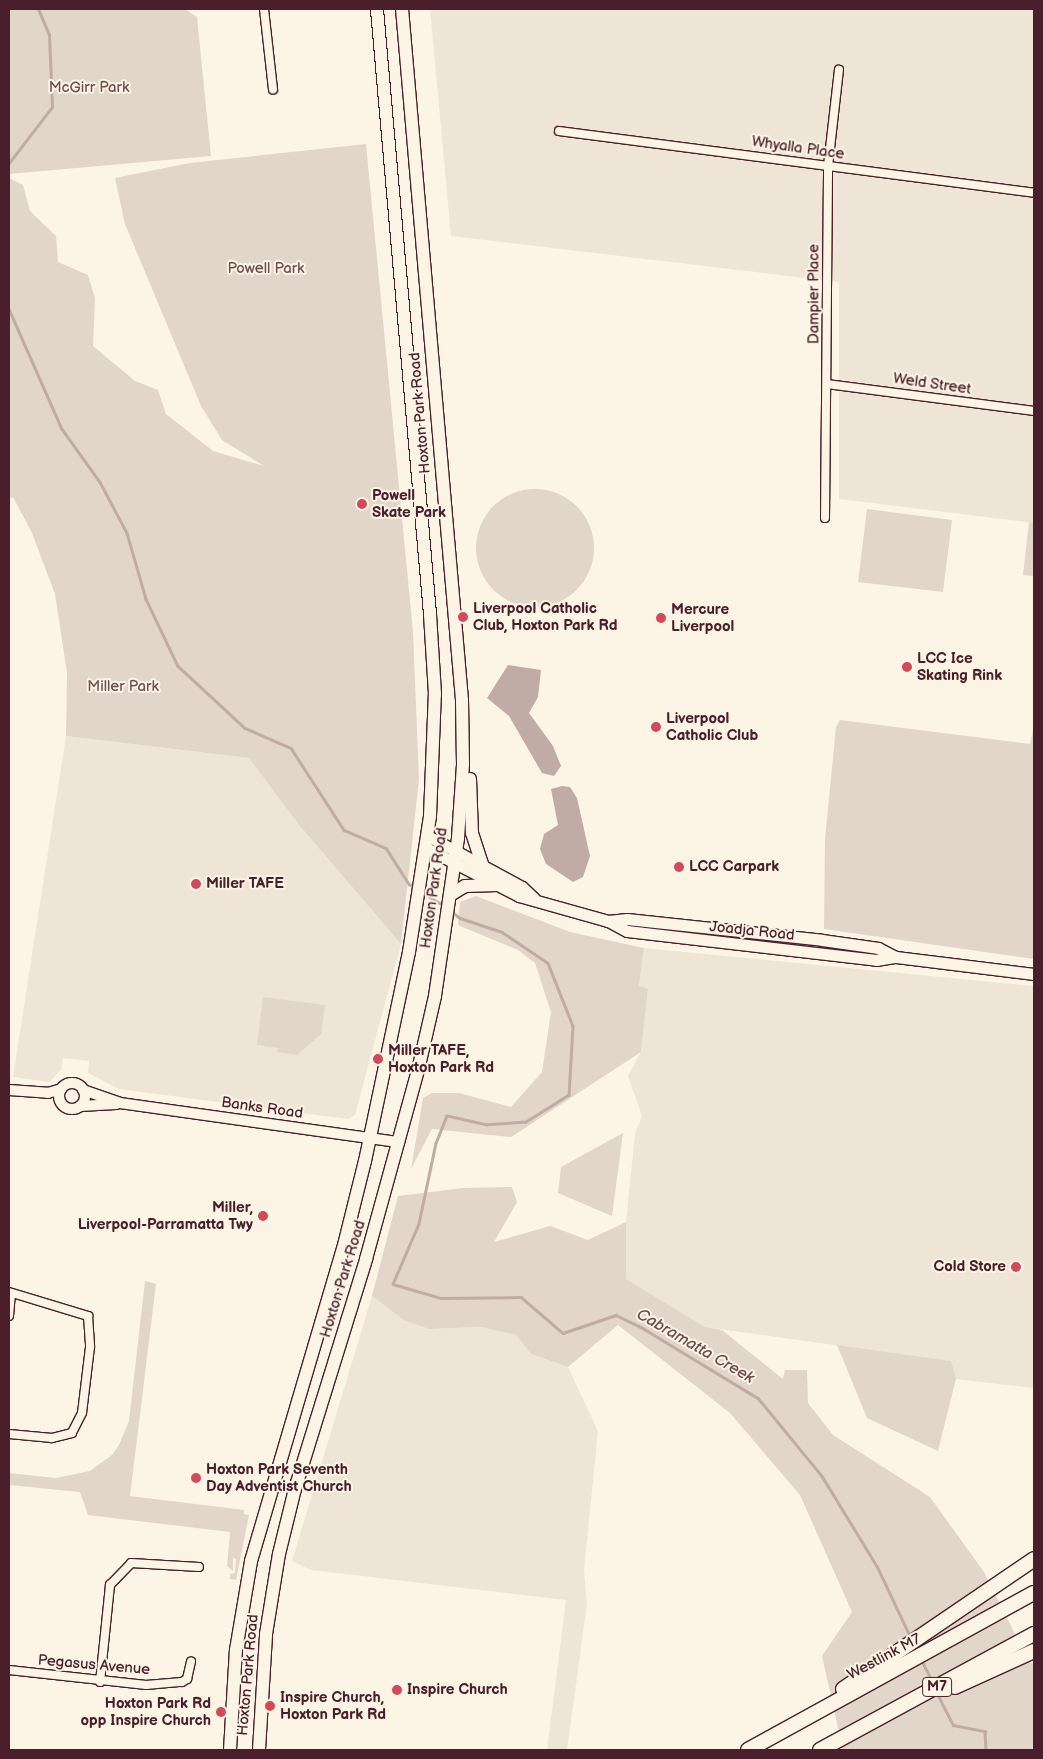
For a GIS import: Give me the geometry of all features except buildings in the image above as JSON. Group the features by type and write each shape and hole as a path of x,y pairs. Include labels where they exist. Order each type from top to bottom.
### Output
{"highway":[{"path":"778,1733 1032,1560"},
{"name":"Westlink M7","path":"748,1750 1034,1593"},
{"name":"M7","path":"820,1750 1034,1634"},
{"path":"856,1731 1034,1651"}],"main road":[{"name":"Hoxton Park Road","path":"230,1750 236,1650 251,1561 343,1249 370,1136 379,1087 393,1038 427,842 434,694 430,614 377,9"},
{"name":"Hoxton Park Road","path":"258,1750 266,1634 279,1554 295,1489 400,1142 435,996 444,926 452,892 456,857 463,720 402,9"},
{"path":"463,720 470,769 472,833 483,866"},
{"name":"Joadja Road","path":"427,842 456,857 498,885 519,896 534,898 608,921 627,931 876,960 896,957 1034,974"},
{"name":"Joadja Road","path":"456,857 483,866 522,887 534,898"},
{"path":"452,892 465,886 498,885"}],"street":[{"path":"264,9 273,89"},
{"name":"Dampier Place","path":"825,518 828,166 838,70"},
{"name":"Whyalla Place","path":"559,131 1034,193"},
{"name":"Weld Street","path":"827,384 1034,411"},
{"path":"9,1090 54,1093 71,1083 78,1084 83,1090 84,1100 80,1106 68,1109 60,1101 32,1092"},
{"path":"60,1101 61,1089"},
{"name":"Banks Road","path":"83,1090 120,1104"},
{"name":"Banks Road","path":"80,1106 120,1104 370,1136 400,1142"},
{"path":"9,1316 10,1293 88,1316 90,1348 82,1413 72,1433 52,1438 9,1434"},
{"path":"100,1682 110,1585 131,1563 199,1567"},
{"name":"Pegasus Avenue","path":"9,1670 100,1682 146,1685 182,1682 187,1679 191,1661"}],"shaded area":[{"path":"430,9 1034,9 1034,523 839,499 839,282 451,236"},
{"path":"508,665 541,670 538,697 529,713 553,746 561,766 554,776 542,773 509,716 487,698"},
{"name":"Miller TAFE","path":"66,736 249,758 299,825 401,944 355,1115 348,1119 119,1089 88,1073 89,1061 63,1058 61,1069 50,1082 13,1077"},
{"path":"562,786 570,787 577,798 590,856 583,877 573,882 546,864 540,849 544,834 558,825 551,789"},
{"path":"644,948 1034,986 1034,1388 956,1379 950,1361 705,1327 626,1279 626,1222 635,1134 642,1116 628,1076 641,1052 648,989 639,987"},
{"path":"372,1296 404,1319 429,1329 481,1327 516,1335 531,1354 568,1367 598,1431 584,1570 587,1604 567,1750 547,1750 566,1600 311,1570 292,1561"}],"green space":[{"name":"McGirr Park","path":"9,9 185,9 197,17 211,156 9,174"},
{"path":"366,144 413,632 419,779 401,944 299,825 249,758 66,736 67,673 55,594 32,533 13,497 9,499 9,178 23,185 30,211 56,236 58,262 88,275 95,298 93,346 135,381 158,390 166,414 213,451 264,466 222,440 201,406 125,224 115,178 190,163"},
{"path":"535,489 558,493 577,506 590,525 594,548 590,571 577,590 558,603 535,607 512,603 493,590 480,571 476,548 480,525 493,506 512,493"},
{"path":"867,509 952,520 943,592 858,582"},
{"path":"1029,522 1034,523 1034,576 1023,575"},
{"path":"840,720 1030,744 1034,725 1034,959 824,929 825,839 836,727"},
{"path":"476,896 570,932 644,948 639,986 648,989 641,1052 511,1137 432,1129 411,1169 423,1098 432,1093 459,1093 511,1107 542,1072 551,1012 535,963 518,950 458,925 460,902"},
{"path":"263,997 325,1005 321,1034 297,1055 277,1052 278,1048 257,1045"},
{"path":"623,1133 612,1216 558,1193 561,1167"},
{"path":"512,1187 517,1202 494,1242 550,1226 588,1240 626,1222 626,1279 705,1327 722,1330 783,1379 785,1370 807,1370 808,1403 833,1435 930,1497 984,1572 1029,1662 1034,1664 1034,1750 843,1750 822,1656 852,1612 800,1495 730,1413 618,1325 568,1367 531,1354 516,1335 481,1327 429,1329 404,1320 372,1296 398,1196 463,1188"},
{"path":"145,1281 156,1284 130,1496 244,1510 244,1514 249,1515 236,1580 230,1579 230,1574 235,1573 236,1559 233,1558 233,1571 227,1566 230,1532 88,1515 80,1492 9,1485 9,1473 56,1478 90,1471 112,1455 119,1445 129,1421"},
{"path":"837,1345 951,1361 956,1379 938,1451 867,1418"}],"waterway":[{"name":"Cabramatta Creek","path":"9,163 52,107 49,35 38,9"},
{"name":"Cabramatta Creek","path":"9,309 62,429 100,482 127,533 146,599 178,666 245,728 291,748 344,830 386,848 409,884 415,887"},
{"name":"Cabramatta Creek","path":"422,892 444,906"},
{"name":"Cabramatta Creek","path":"451,911 460,918 502,932 548,963 573,1026 569,1095 526,1122 487,1125 447,1116 436,1143 419,1224 393,1284 441,1298 521,1297 563,1333 616,1315 641,1327 758,1398 822,1476 877,1566 911,1638"},
{"name":"Cabramatta Creek","path":"921,1659 933,1683"},
{"name":"Cabramatta Creek","path":"937,1693 953,1725 985,1731 986,1750"}],"place":[{"name":"Powell Skate Park","path":"362,504"},
{"name":"Liverpool Catholic Club, Hoxton Park Rd","path":"463,617"},
{"name":"Mercure Liverpool","path":"661,618"},
{"name":"LCC Ice Skating Rink","path":"907,667"},
{"name":"Liverpool Catholic Club","path":"656,727"},
{"name":"LCC Carpark","path":"679,867"},
{"name":"Miller TAFE","path":"196,884"},
{"name":"Miller TAFE, Hoxton Park Rd","path":"378,1059"},
{"name":"Miller, Liverpool-Parramatta Twy","path":"263,1216"},
{"name":"Cold Store","path":"1016,1267"},
{"name":"Hoxton Park Seventh Day Adventist Church","path":"196,1478"},
{"name":"Inspire Church","path":"397,1690"},
{"name":"Inspire Church, Hoxton Park Rd","path":"270,1706"},
{"name":"Hoxton Park Rd opp Inspire Church","path":"221,1712"}],"park label":[{"name":"Powell Park","path":"266,269"},
{"name":"Miller Park","path":"123,687"}]}
